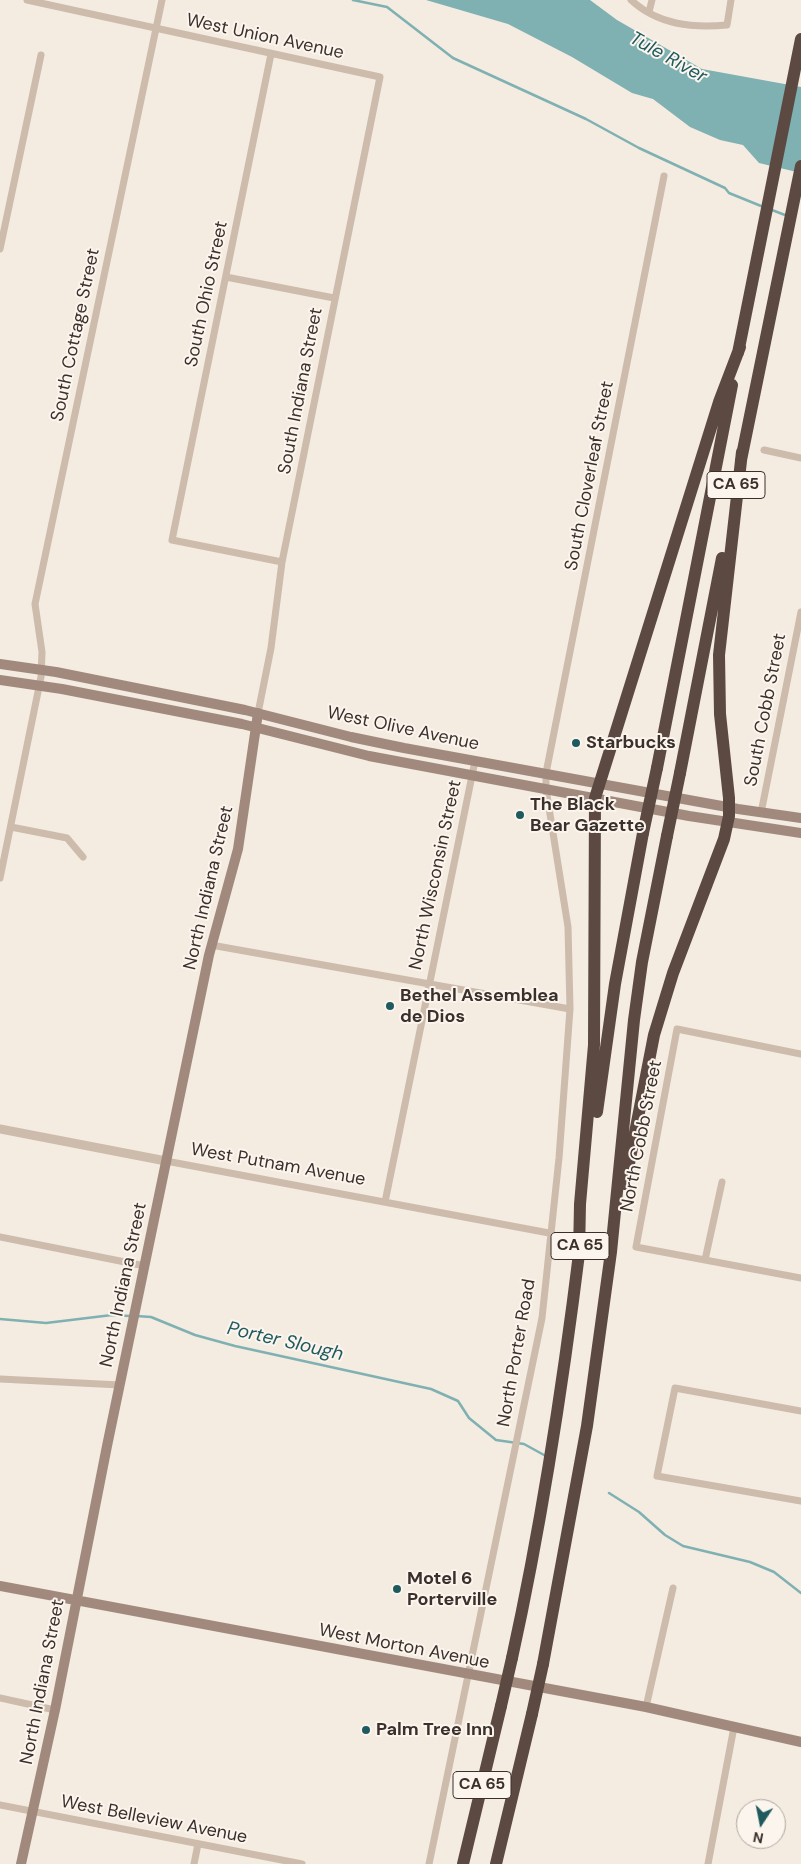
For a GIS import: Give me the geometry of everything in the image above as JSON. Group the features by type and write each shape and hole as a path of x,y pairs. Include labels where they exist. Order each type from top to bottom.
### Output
{"highway":[{"name":"CA 65","path":"463,1864 512,1658 534,1554 553,1443 609,1019 656,768 801,41"},
{"name":"CA 65","path":"496,1864 543,1664 579,1477 611,1252 634,1020 642,962 742,452 801,166"},
{"path":"579,1254 580,1204 593,1060 595,798 598,783 611,752 720,402 740,346"},
{"path":"611,1252 654,1035 674,973 724,839 728,823 729,808 720,714 719,655 742,452"}],"main road":[{"name":"West Olive Avenue","path":"0,664 41,677 347,752 472,776 598,783 729,808 801,818"},
{"name":"West Olive Avenue","path":"0,680 41,677 258,712 351,737 475,761 546,781 595,798 728,823 801,833"},
{"name":"North Indiana Street","path":"21,1864 55,1710 131,1328 211,945 236,856 245,810 258,712"},
{"name":"West Morton Avenue","path":"0,1586 469,1676 646,1707 801,1742"}],"street":[{"name":"West Union Avenue","path":"27,0 380,78"},
{"name":"South Cottage Street","path":"0,878 41,677 42,652 34,604 162,0"},
{"path":"631,0 663,20 696,27 727,25 731,0"},
{"path":"649,12 652,0"},
{"name":"South Ohio Street","path":"271,54 172,540 282,562"},
{"path":"0,249 41,55"},
{"name":"South Indiana Street","path":"258,712 271,648 282,562 380,78"},
{"name":"South Cloverleaf Street","path":"546,781 664,176"},
{"path":"226,277 334,298"},
{"path":"764,450 801,458"},
{"name":"South Cobb Street","path":"761,813 801,612"},
{"name":"North Wisconsin Street","path":"385,1202 475,761"},
{"name":"North Porter Road","path":"430,1864 542,1318 559,1158 570,1009 568,926 546,781"},
{"path":"10,827 67,838 82,857"},
{"path":"211,945 429,986 570,1009"},
{"name":"North Cobb Street","path":"705,1260 636,1248 677,1030 801,1054"},
{"name":"West Putnam Avenue","path":"0,1129 550,1233"},
{"path":"722,1182 705,1260 801,1278"},
{"path":"0,1237 145,1266"},
{"path":"0,1379 120,1385"},
{"path":"801,1411 675,1388 657,1476 801,1501"},
{"path":"646,1707 672,1588"},
{"path":"0,1698 55,1710"},
{"path":"708,1864 734,1726"},
{"name":"West Belleview Avenue","path":"0,1805 302,1864"},
{"path":"194,1864 198,1844"}],"water":[{"name":"Tule River","path":"426,0 590,0 617,20 702,69 801,87 801,173 759,163 743,145 720,140 690,127 653,99 632,93 572,57 508,24"}],"waterway":[{"path":"353,0 387,7 453,58 586,119 639,148 725,188 729,193 761,206"},
{"path":"772,210 785,215"},
{"name":"Porter Slough","path":"0,1319 46,1323 112,1315 130,1316"},
{"name":"Porter Slough","path":"136,1316 151,1317 195,1335 235,1346 431,1389 458,1401 469,1418 496,1440 524,1444 544,1455"},
{"name":"Porter Slough","path":"609,1493 639,1512 665,1535 683,1546 750,1562 774,1572 801,1593"}],"place":[{"name":"Starbucks","path":"576,743"},
{"name":"The Black Bear Gazette","path":"520,815"},
{"name":"Bethel Assemblea de Dios","path":"390,1006"},
{"name":"Motel 6 Porterville","path":"397,1589"},
{"name":"Palm Tree Inn","path":"366,1730"}]}
